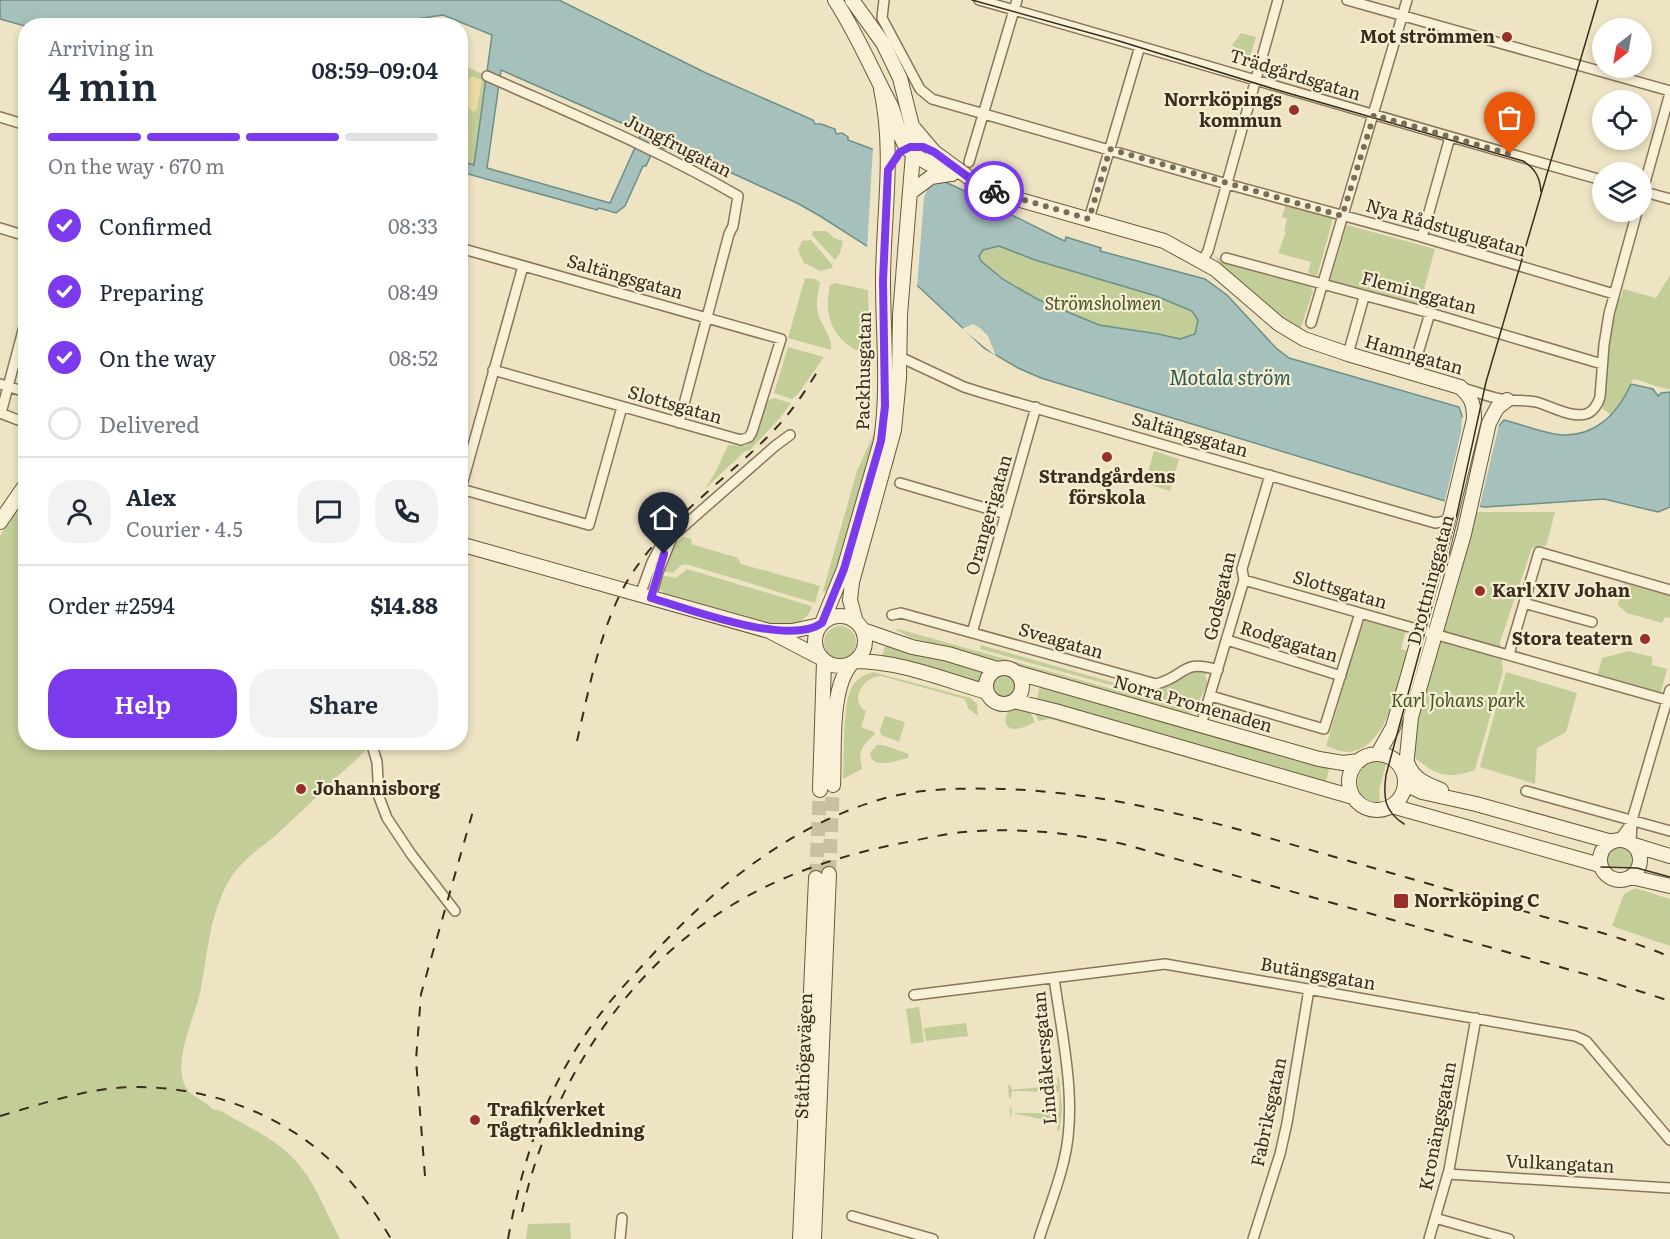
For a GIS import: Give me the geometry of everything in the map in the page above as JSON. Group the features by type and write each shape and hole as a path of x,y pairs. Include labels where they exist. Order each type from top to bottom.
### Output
{"main road":[{"path":"835,0 863,48 891,107 901,139 911,153 950,174 1010,197 1164,241 1202,261"},
{"name":"Packhusgatan","path":"824,622 840,600 894,430 899,378 903,277 911,192 912,126 906,96 892,59 883,43 852,0"},
{"name":"Packhusgatan","path":"860,624 849,570 884,423 883,262 888,170 892,156 881,89"},
{"path":"912,126 934,152"},
{"path":"892,156 911,153 923,147 934,152 979,185"},
{"path":"911,192 922,182 935,175 950,174"},
{"name":"Hamngatan","path":"1202,261 1224,275 1279,324 1308,341 1460,387"},
{"name":"Drottninggatan","path":"1378,754 1393,727 1451,514 1474,419 1473,404 1468,394 1460,387"},
{"name":"Drottninggatan","path":"1405,779 1411,717 1468,516 1490,423 1497,408 1507,400"},
{"path":"0,522 18,496"},
{"path":"468,546 775,634 804,641 820,656 838,666 854,662 878,662 897,666 987,692 998,703 1005,704 1014,701 1023,688 1021,677 1008,668 997,669 948,654 912,647 846,617 775,634"},
{"path":"824,622 815,637 820,656 827,788 838,691 843,675 864,647 860,624"},
{"path":"987,692 988,678 997,669"},
{"name":"Norra Promenaden","path":"1018,673 1335,763 1359,760"},
{"path":"1014,701 1353,797 1364,807 1372,810 1392,806 1401,796 1405,779"},
{"path":"1353,797 1349,782 1354,766 1359,760 1378,754 1395,760 1409,786 1422,792 1476,804 1670,856"},
{"path":"1406,760 1413,775 1424,783 1476,804"},
{"path":"1392,806 1600,865"},
{"path":"1624,843 1639,854 1638,868 1631,877 1623,880 1611,878 1600,865 1600,856 1603,849 1624,843"},
{"name":"Ståthögavägen","path":"801,1239 823,876 814,1239"},
{"path":"1631,877 1670,886"}],"street":[{"name":"Nya Rådstugugatan","path":"884,0 882,18 923,93 932,99 1227,184 1422,237 1614,294"},
{"name":"Trädgårdsgatan","path":"979,0 1256,82 1592,177"},
{"path":"969,162 1017,0"},
{"path":"1202,261 1208,251 1278,0"},
{"path":"1347,0 1670,92 1651,162"},
{"path":"1311,323 1407,0"},
{"path":"1089,219 1140,46"},
{"name":"Jungfrugatan","path":"487,76 637,143 738,196 733,226 679,423"},
{"path":"0,117 18,123"},
{"path":"1422,237 1449,137"},
{"path":"1652,195 1670,199"},
{"name":"Hamngatan","path":"1460,387 1507,400 1536,403 1575,414 1583,415 1590,412 1598,403 1607,324 1634,222"},
{"path":"0,228 18,234"},
{"name":"Saltängsgatan","path":"468,250 781,339"},
{"name":"Fleminggatan","path":"1226,258 1430,313 1602,364"},
{"path":"468,464 523,266"},
{"path":"1348,354 1364,297"},
{"path":"1412,373 1430,313"},
{"name":"Slottsgatan","path":"493,370 741,440 749,437 781,339"},
{"path":"18,343 4,385 0,413 18,420"},
{"name":"Saltängsgatan","path":"900,357 964,387 1376,507 1435,523 1446,521 1451,514"},
{"path":"899,378 922,368"},
{"path":"468,492 589,525 622,407"},
{"name":"Orangerigatan","path":"972,633 1036,407"},
{"path":"645,596 658,572 672,537 789,435"},
{"name":"Godsgatan","path":"1201,725 1244,580 1242,569 1270,475"},
{"path":"900,483 1006,514"},
{"path":"1509,654 1539,552 1614,577 1670,590"},
{"name":"Slottsgatan","path":"1244,580 1586,675 1668,701"},
{"path":"1524,603 1592,622"},
{"name":"Sveagatan","path":"892,615 901,613 1156,684 1167,682 1188,667 1197,665 1218,670"},
{"path":"1210,696 1324,729 1360,613"},
{"name":"Rodgagatan","path":"1227,640 1341,676"},
{"path":"1624,843 1670,690"},
{"path":"373,750 377,762 380,798 387,818 417,863 455,911"},
{"path":"1526,791 1670,831"},
{"name":"Butängsgatan","path":"914,995 1166,964 1575,1036 1586,1041 1670,1140"},
{"name":"Lindåkersgatan","path":"1039,1239 1064,1160 1070,1116 1064,1048 1054,978"},
{"name":"Fabriksgatan","path":"1253,1239 1280,1154 1287,1123 1309,989"},
{"name":"Kronängsgatan","path":"1429,1239 1448,1174 1476,1018"},
{"name":"Vulkangatan","path":"1448,1174 1670,1188"},
{"path":"852,1216 933,1239"},
{"path":"620,1239 622,1218"},
{"path":"1435,1218 1509,1239"}],"green space":[{"path":"1241,33 1256,37 1247,66 1232,45"},
{"path":"468,68 487,76 474,165 468,163"},
{"path":"1285,206 1333,219 1317,276 1308,273 1311,262 1278,253 1286,232 1284,231 1287,219 1282,217"},
{"path":"1347,225 1435,249 1421,300 1424,301 1422,306 1330,281"},
{"path":"813,231 826,231 834,238 843,241 840,253 835,260 812,235"},
{"path":"811,240 833,266 832,268 820,271 804,263 798,250 802,241"},
{"name":"Strömsholmen","path":"999,246 1035,260 1156,296 1193,311 1198,320 1195,334 1180,339 1098,325 1039,300 1004,280 981,261 978,256 982,250"},
{"path":"1214,255 1224,262 1310,287 1313,291 1301,328 1306,333 1284,321 1221,265"},
{"path":"1670,275 1670,389 1633,379 1625,397 1612,416 1602,408 1610,335 1619,298 1621,298 1623,289 1656,298"},
{"path":"805,278 820,282 817,308 830,339 831,350 788,338"},
{"path":"836,283 868,290 870,353 858,351 848,345 836,333 832,325 828,302 830,285"},
{"path":"788,347 824,357 792,399 774,393"},
{"path":"880,363 881,401 876,441 832,593 823,591 857,471 876,429 879,389 877,365"},
{"path":"774,398 791,403 750,450 744,452 705,489 728,445 745,446 753,440 766,404"},
{"path":"1154,451 1179,459 1170,491 1145,483"},
{"path":"18,506 18,750 365,750 276,835 245,860 230,879 213,920 200,993 185,1043 181,1069 183,1080 193,1095 212,1109 221,1111 267,1137 291,1156 313,1185 340,1239 0,1239 0,536"},
{"name":"Karl Johans park","path":"1475,512 1555,512 1546,546 1532,548 1500,642 1503,671 1475,770 1450,775 1436,772 1414,757 1412,736"},
{"path":"684,537 692,539 691,544 738,558 741,564 820,586 815,603 686,564 681,565 673,573 662,571 676,542"},
{"path":"687,569 812,607 808,615 799,622 800,626 766,624 666,595 658,588 660,575 676,578"},
{"path":"1624,583 1670,596 1670,618 1665,617 1662,623 1627,613 1618,605"},
{"path":"1370,619 1406,630 1401,649 1407,651 1390,712 1383,726 1374,739 1363,748 1349,752 1341,751 1326,746 1359,632 1365,621"},
{"path":"840,626 852,630 856,642 852,654 840,658 828,654 824,642 828,630"},
{"path":"896,630 1191,711 1190,714 1181,714 909,637"},
{"path":"886,642 987,670 982,678 981,688 881,660"},
{"path":"981,645 1140,690 1142,686 1162,686 1190,673 1198,672 1207,673 1205,676 1208,683 1194,708 980,649"},
{"path":"1629,651 1652,657 1652,665 1667,669 1660,696 1597,677 1602,658"},
{"path":"873,672 970,698 977,704 978,716 968,708 965,699 881,676 875,677 864,684 858,701 866,711 861,727 875,734 862,749 860,757 862,769 843,779 848,696 857,680"},
{"path":"1004,672 1013,676 1017,685 1013,694 1004,698 995,694 991,685 995,676"},
{"path":"1506,672 1577,693 1566,732 1537,748 1535,784 1480,767"},
{"path":"1040,685 1330,766 1325,785 1036,703"},
{"path":"1013,707 1030,711 1035,722 1015,729 1007,726 1005,720"},
{"path":"1035,712 1276,777 1271,782 1050,719 1038,721"},
{"path":"885,716 905,722 899,742 881,735 880,730"},
{"path":"877,745 909,754 908,758 886,763 875,762 870,753"},
{"path":"1375,760 1381,760 1386,764 1379,790 1380,802 1367,799 1359,791 1358,786 1362,767"},
{"path":"1622,845 1634,854 1633,867 1607,866 1606,858 1609,851"},
{"path":"1635,888 1670,899 1670,946 1612,926 1624,894"},
{"path":"919,1007 924,1042 911,1044 906,1009"},
{"path":"966,1023 968,1036 926,1041 924,1028"},
{"path":"1057,1077 1059,1077 1062,1107 1060,1130 1057,1130 1058,1123 1012,1113 1059,1113 1059,1092 1012,1091 1011,1098 1009,1098 1008,1085 1012,1090 1058,1085"},
{"path":"570,1223 571,1239 526,1239 528,1224"}],"sand":[{"path":"472,76 482,80 477,109 473,112 468,107 468,80"}],"water":[{"name":"Motala ström","path":"0,0 559,0 706,73 813,120 815,124 835,129 836,134 842,133 848,137 848,140 954,186 1058,238 1065,241 1066,237 1101,248 1100,251 1205,279 1227,295 1276,348 1289,358 1459,407 1463,419 1498,427 1504,420 1554,434 1581,433 1602,423 1619,406 1631,384 1653,389 1658,396 1661,393 1670,392 1670,507 1658,512 1604,499 1485,507 1445,501 1041,378 1018,368 984,348 920,288 867,246 797,203 697,157 655,146 625,206 616,213 599,208 597,210 468,174 468,163 474,165 492,35 468,25 468,18 450,18 443,15 423,18 18,18 18,24 0,19","holes":["501,70 642,132 610,203 487,168","999,246 1035,260 1156,296 1192,311 1198,320 1195,334 1180,339 1099,325 1039,300 1004,280 981,261 979,256 983,250"]}],"pier":[{"path":"873,147 941,178 928,188 924,198 917,287 867,250"},
{"path":"973,324 988,336 996,356 962,329"},
{"path":"1462,417 1499,425 1479,509 1444,504 1461,432"}],"tunnel":[{"path":"829,874 833,785"},
{"path":"816,878 820,790"}],"tram line":[{"path":"972,0 1119,41 1274,89 1523,161 1537,174 1541,192"},
{"path":"1404,824 1392,814 1386,803 1386,775 1457,514 1486,382 1598,0"},
{"path":"1601,867 1637,868 1670,877"}],"railway":[{"path":"577,741 592,674 606,629 614,608 635,569 650,549 684,513 776,428 799,400 819,369"},
{"path":"508,1239 521,1179 551,1095 580,1042 618,992 678,928 730,881 758,860 817,824 849,810 897,795 941,789 1002,789 1051,792 1145,807 1238,829 1594,931 1670,957"},
{"path":"425,1176 416,1060 421,994 475,804"},
{"path":"522,1212 534,1167 571,1079 596,1038 625,999 657,963 693,932 732,905 771,884 812,867 854,854 939,836 983,831 1023,831 1064,834 1123,844 1592,976 1670,1001"},
{"path":"0,1116 71,1096 115,1088 168,1089 221,1099 271,1119 316,1148 358,1190 391,1239"}],"way so far":[{"path":"994,191 1089,219 1110,149 1342,216 1374,115 1510,154"}],"place":[{"name":"Mot strömmen","path":"1507,37"},
{"name":"Norrköpings kommun","path":"1294,110"},
{"name":"Strandgårdens förskola","path":"1107,457"},
{"name":"Karl XIV Johan","path":"1480,591"},
{"name":"Stora teatern","path":"1645,639"},
{"name":"Johannisborg","path":"301,789"},
{"name":"Norrköping C","path":"1401,901"},
{"name":"Trafikverket Tågtrafikledning","path":"475,1120"}],"route":[{"path":"664,554 651,598 769,631 792,631 820,626 828,613 844,569 881,441 884,423 883,262 888,170 900,152 918,146 934,152 979,185 994,191"}]}
